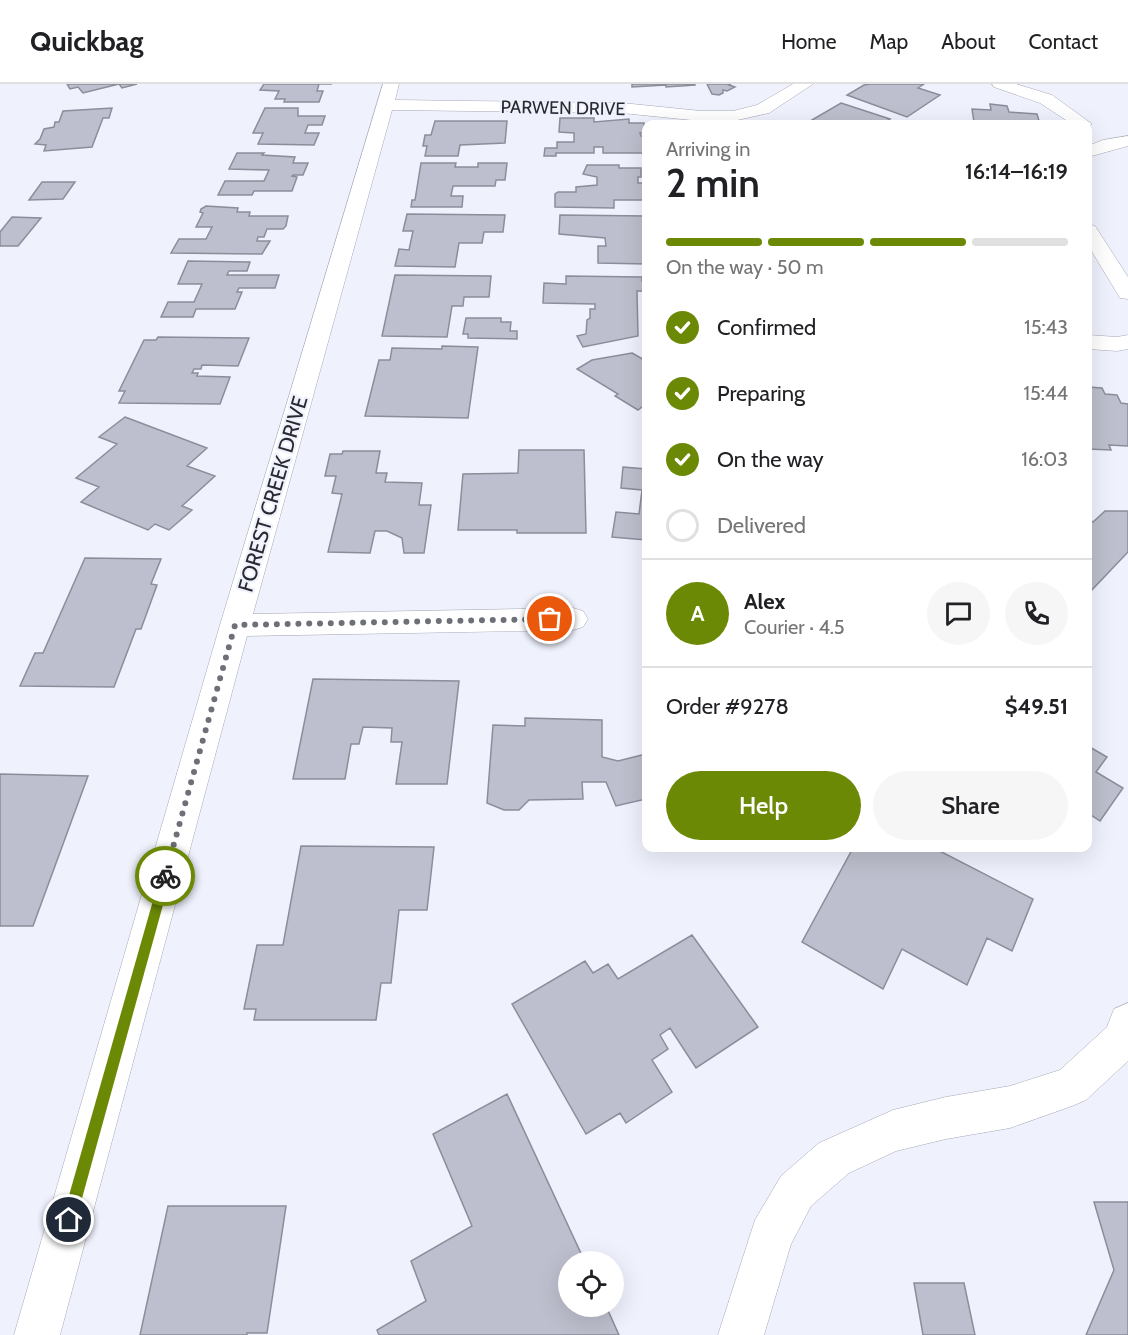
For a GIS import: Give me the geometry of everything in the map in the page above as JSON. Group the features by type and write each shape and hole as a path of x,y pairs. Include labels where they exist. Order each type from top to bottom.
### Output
{"street":[{"name":"PARWEN DRIVE","path":"704,120 750,114 805,84"},
{"path":"1000,84 1046,99 1077,120"},
{"name":"PARWEN DRIVE","path":"388,94 657,111 692,120"},
{"name":"FOREST CREEK DRIVE","path":"37,1335 235,625 388,94"},
{"path":"1092,131 1109,144"},
{"path":"1092,150 1109,144 1128,141"},
{"path":"1092,236 1128,293"},
{"path":"1092,342 1117,344 1128,342"},
{"path":"235,625 573,619"},
{"path":"741,1335 771,1236 796,1191 834,1158 893,1131 946,1118 1010,1107 1071,1086 1123,1039 1128,1023"}],"building":[{"path":"67,84 119,84 83,93 78,87 70,89"},
{"path":"119,84 137,84 122,88"},
{"path":"264,84 319,84 317,91 323,91 319,102 284,102 285,99 275,99 279,91 260,90"},
{"path":"632,84 695,84 695,85 632,87"},
{"path":"707,84 731,84 729,85 735,87 727,91 723,90 723,93 719,95 712,94"},
{"path":"870,84 924,84 918,88 940,95 907,117 847,95"},
{"path":"841,103 890,119 888,120 812,120"},
{"path":"990,104 1007,106 1009,112 1037,114 1039,120 974,120 972,109 991,110"},
{"path":"112,108 109,118 103,118 92,147 44,151 46,145 35,144 44,129 54,127 55,122 59,122 63,111"},
{"path":"265,108 298,108 298,116 325,116 322,125 308,125 305,133 319,133 314,145 258,144 263,133 253,133"},
{"path":"560,118 594,118 594,122 629,119 629,123 642,123 642,133 640,133 642,153 603,153 603,147 594,147 594,153 556,153 556,156 544,156 545,148 557,148 557,142 574,142 574,133 559,132"},
{"path":"435,121 507,121 505,143 460,145 458,156 425,156 427,146 423,146 425,135 431,135"},
{"path":"237,153 264,153 262,155 295,157 293,163 308,163 303,175 292,176 297,177 292,191 254,191 252,195 218,195 225,181 264,181 269,170 229,169"},
{"path":"421,163 456,163 455,167 478,167 478,163 507,163 505,180 496,180 495,186 453,186 451,196 463,196 462,207 411,207 412,200 415,200"},
{"path":"587,165 641,168 638,183 642,183 642,200 614,200 614,208 555,207 555,194 558,192 576,192 576,187 597,185 597,177 583,174"},
{"path":"42,182 75,182 63,199 29,200"},
{"path":"206,206 238,208 237,212 250,212 249,216 288,216 283,229 267,229 264,237 258,237 257,241 270,241 262,254 171,253 179,239 206,239 212,227 196,227 203,213 200,212 201,209"},
{"path":"407,214 505,215 503,232 484,232 482,243 459,243 455,267 395,266 399,249 409,250 413,231 403,231"},
{"path":"560,215 642,216 642,264 598,263 598,246 606,246 605,238 559,234"},
{"path":"12,217 41,218 18,246 0,246 0,232"},
{"path":"188,261 250,262 247,271 229,271 227,275 279,275 275,288 239,288 237,292 242,292 235,309 196,309 193,317 161,317 168,302 194,302 202,284 178,284"},
{"path":"395,275 491,276 489,297 464,297 463,306 452,306 447,337 382,336"},
{"path":"566,276 642,277 642,291 637,291 638,336 583,347 577,336 586,334 590,309 595,309 595,304 543,303 544,283 566,284"},
{"path":"466,318 501,318 501,322 511,322 510,331 517,331 517,339 468,338 468,334 463,334"},
{"path":"158,337 249,338 238,366 202,365 201,369 194,369 192,373 198,373 197,376 230,377 220,404 119,403 125,391 119,391 144,340 156,340"},
{"path":"442,346 478,347 468,418 365,416 379,360 390,360 392,348 442,349"},
{"path":"632,353 642,359 642,407 638,410 615,396 618,394 577,369 592,360"},
{"path":"1092,387 1102,388 1105,394 1117,395 1121,403 1128,404 1128,446 1109,445 1111,450 1092,449"},
{"path":"125,417 207,448 187,466 215,476 182,506 192,510 169,530 155,524 148,530 81,502 99,487 76,478 117,444 99,437"},
{"path":"519,450 584,450 586,533 458,530 463,474 518,473"},
{"path":"343,451 380,451 376,473 387,473 385,482 422,483 419,505 431,505 424,553 404,553 402,538 387,531 375,531 370,553 328,552 342,494 332,493 336,476 325,476 330,454 342,454"},
{"path":"623,467 642,469 642,490 621,488"},
{"path":"642,490 642,540 612,537 616,512 639,514"},
{"path":"1105,511 1128,511 1128,552 1092,590 1092,521"},
{"path":"85,558 161,559 151,584 157,585 141,629 136,629 114,687 20,686 35,653 43,653"},
{"path":"313,679 459,681 447,784 396,784 402,742 391,742 392,728 363,727 359,744 351,744 345,779 293,779"},
{"path":"525,718 602,720 602,757 618,761 642,755 642,800 616,806 606,782 582,782 583,799 529,800 519,810 504,810 487,803 493,725 525,726"},
{"path":"1092,748 1107,757 1096,772 1123,788 1100,821 1092,816"},
{"path":"0,774 88,776 33,926 0,926"},
{"path":"301,846 434,847 427,910 399,910 391,983 381,983 376,1020 254,1020 256,1009 244,1009 257,945 283,945"},
{"path":"851,852 942,852 1033,899 1012,951 987,938 967,985 902,949 883,989 802,942"},
{"path":"692,935 758,1027 696,1068 670,1028 660,1035 668,1049 652,1060 672,1092 626,1123 620,1113 586,1134 512,1004 585,961 593,973 608,964 618,979"},
{"path":"507,1094 580,1251 558,1251 558,1317 611,1317 619,1335 379,1335 377,1330 426,1301 411,1261 472,1226 433,1134"},
{"path":"1094,1202 1128,1202 1128,1335 1086,1335 1114,1270"},
{"path":"168,1206 286,1206 267,1333 140,1335"},
{"path":"914,1283 964,1283 975,1335 923,1335"}],"way so far":[{"path":"165,876 235,625 550,619"}],"route":[{"path":"69,1220 165,876"}]}
